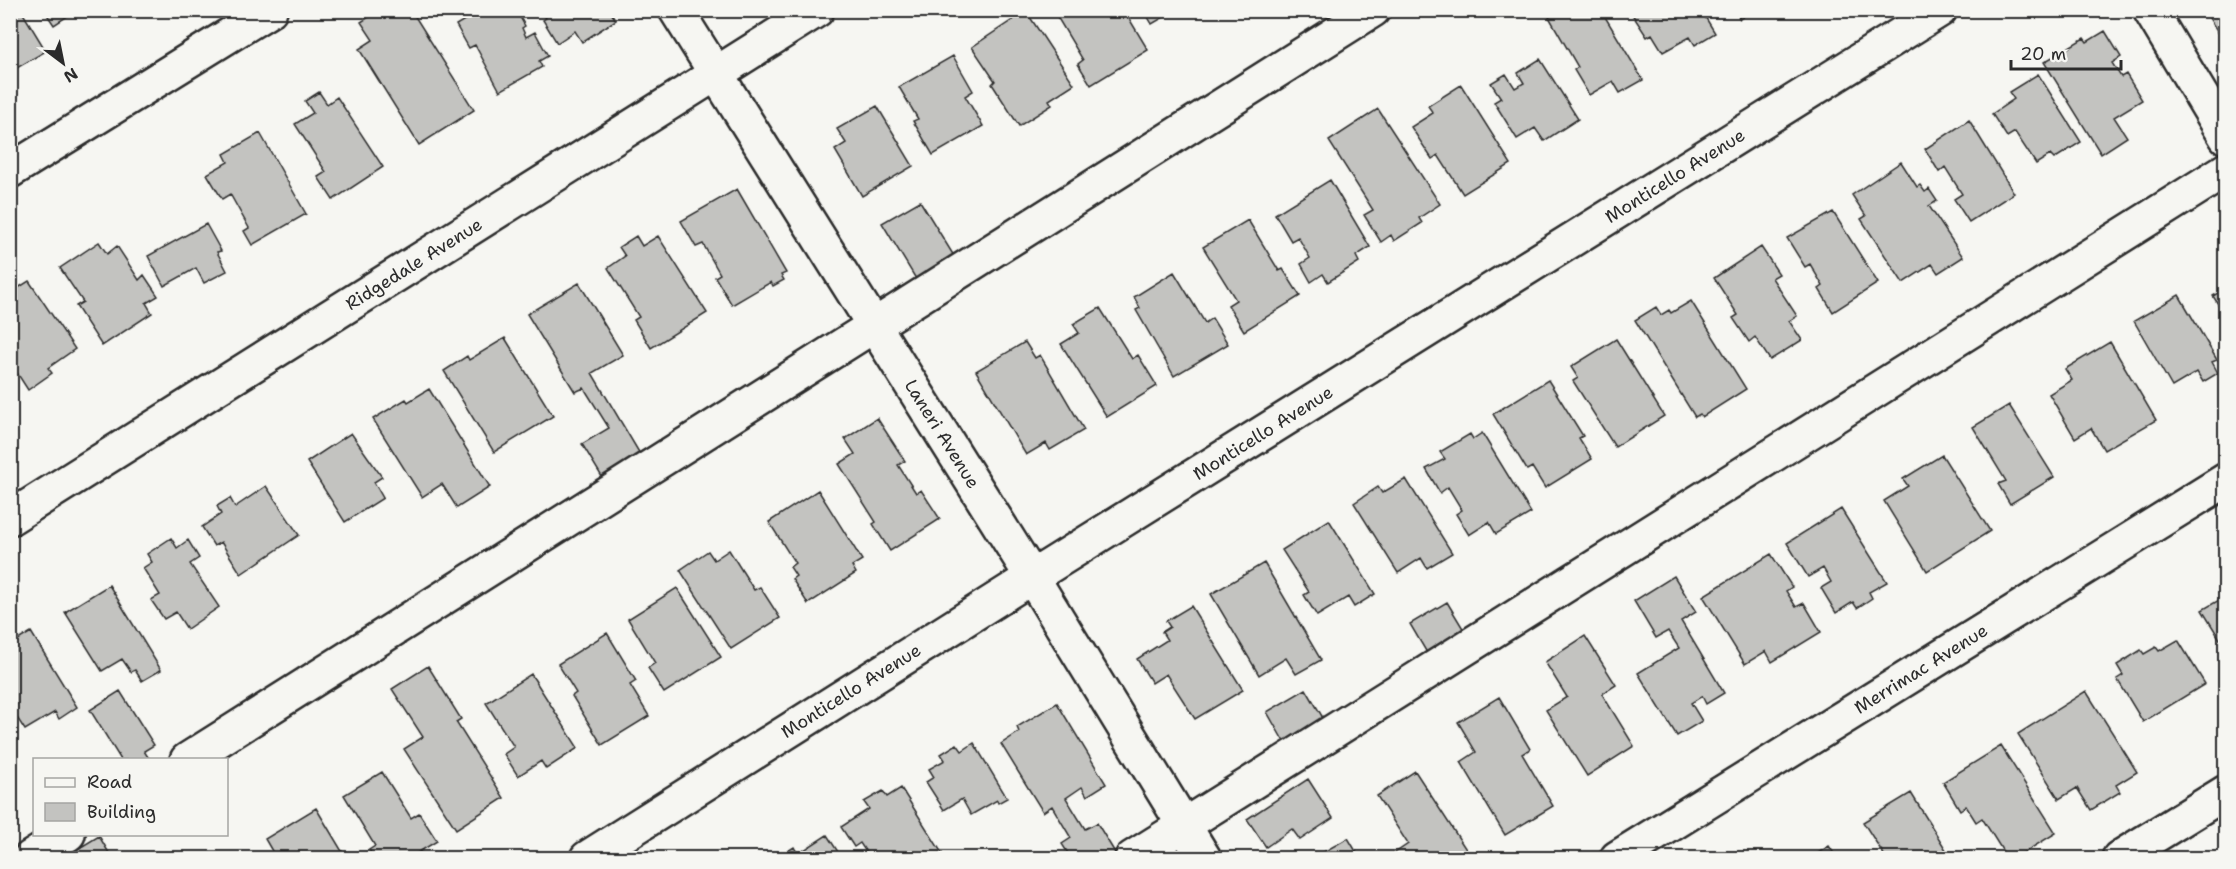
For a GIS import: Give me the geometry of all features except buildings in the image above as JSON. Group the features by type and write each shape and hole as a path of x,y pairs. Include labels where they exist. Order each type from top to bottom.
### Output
{"street":[{"path":"10,171 270,10"},
{"name":"Laneri Avenue","path":"676,10 1032,577 1204,858"},
{"name":"Ridgedale Avenue","path":"10,518 817,10"},
{"path":"189,758 1373,10"},
{"name":"Monticello Avenue","path":"587,858 1032,577 1941,10"},
{"path":"2150,10 2226,137"},
{"path":"1132,858 2226,170"},
{"name":"Merrimac Avenue","path":"1617,858 2226,480"},
{"path":"2119,858 2226,792"},
{"path":"30,858 65,836"}]}
